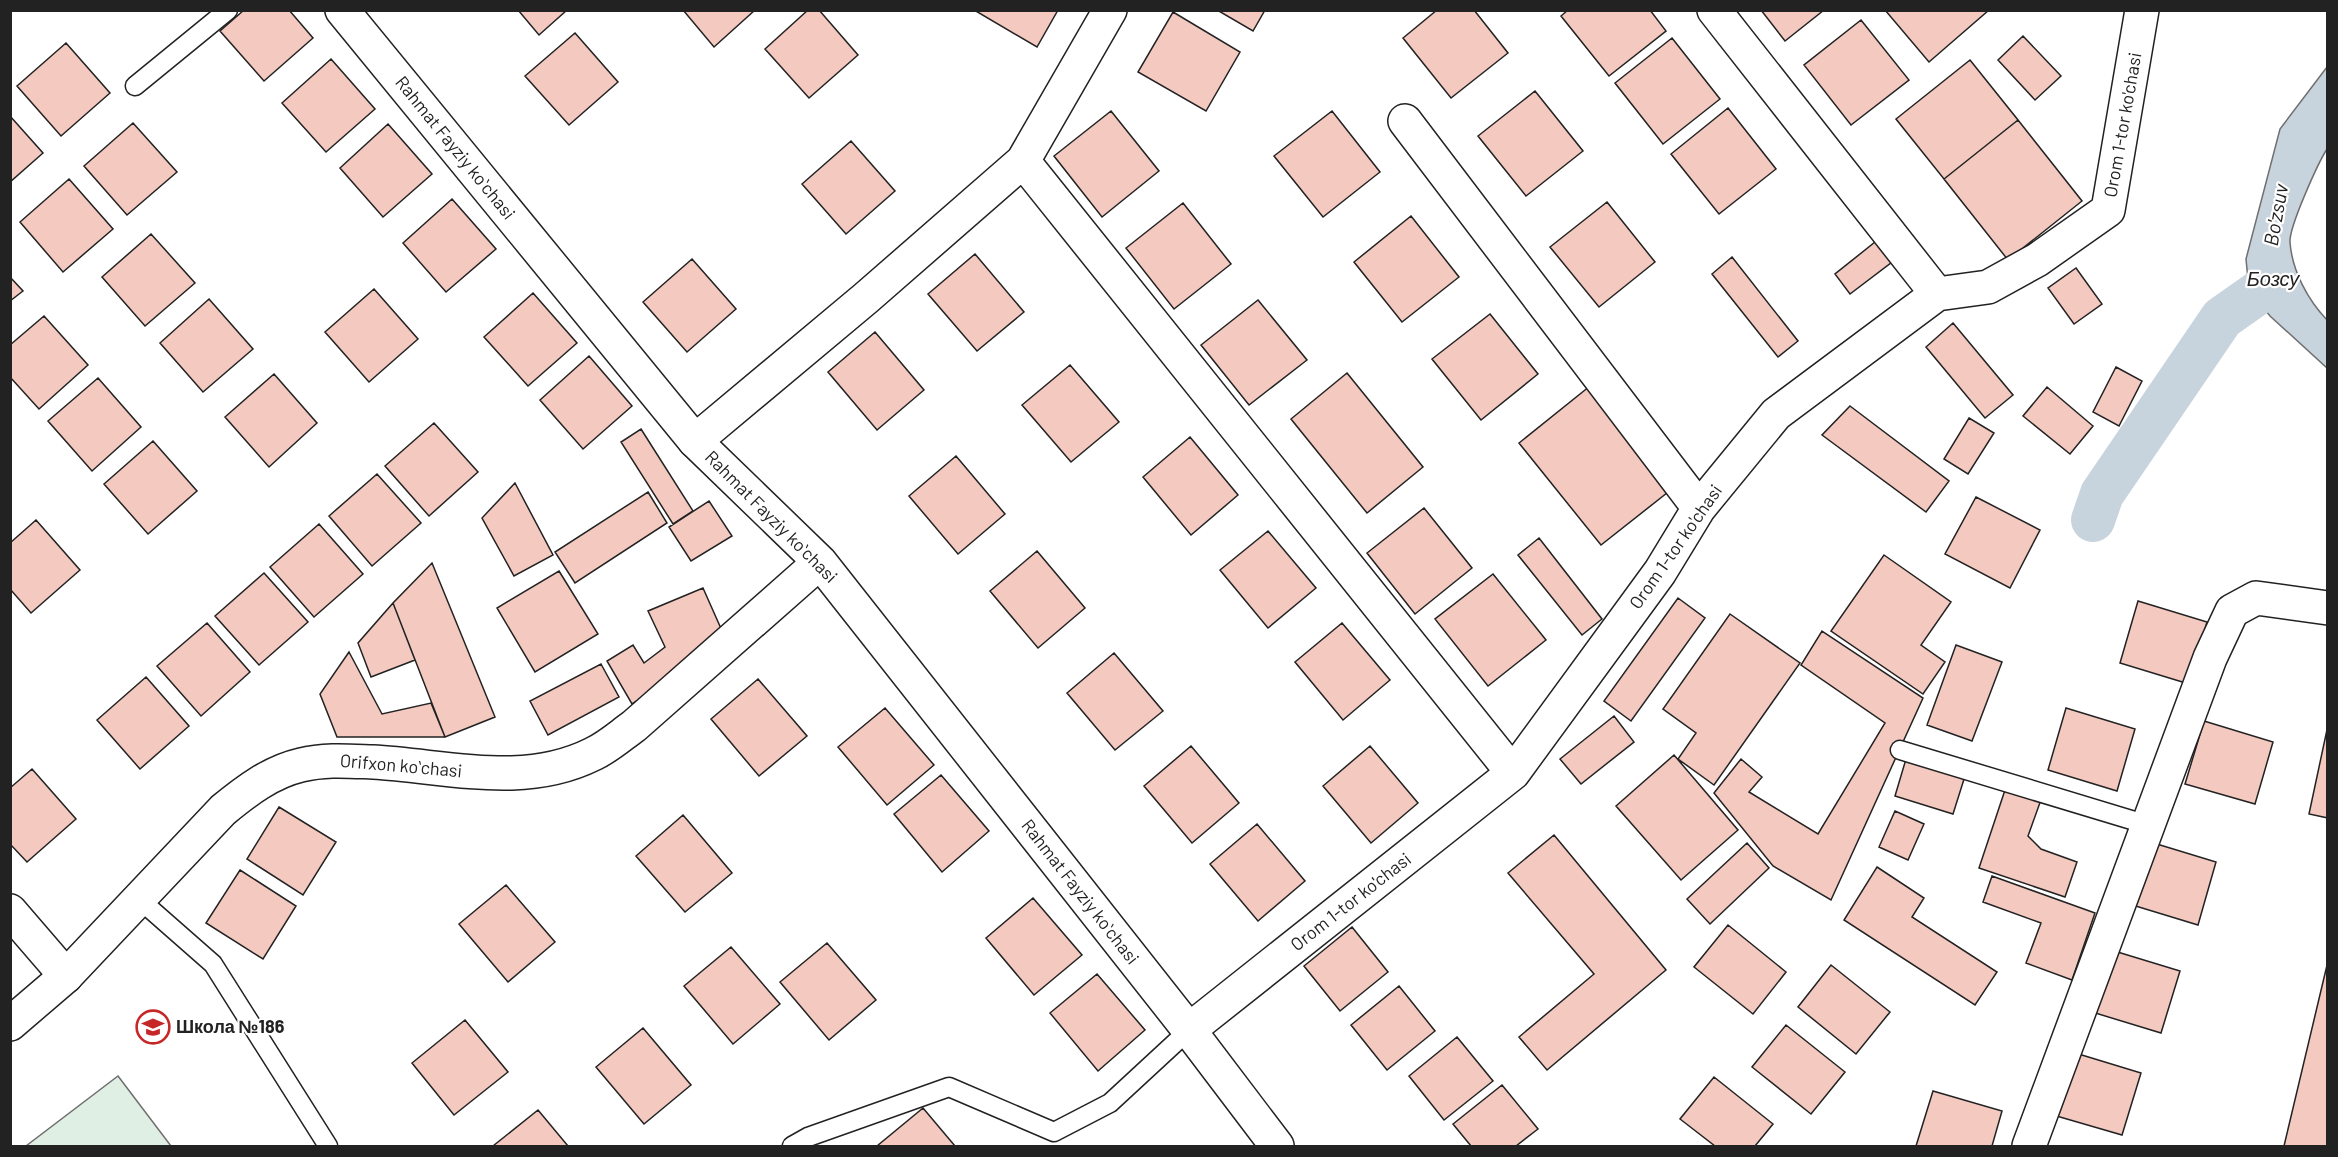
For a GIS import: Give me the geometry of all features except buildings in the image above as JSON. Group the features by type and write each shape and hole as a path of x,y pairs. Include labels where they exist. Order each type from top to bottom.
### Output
{"street":[{"path":"695,441 866,298 1023,161 1110,10"},
{"path":"1714,10 1937,294"},
{"name":"Orom 1-tor ko'chasi","path":"1189,1030 1513,773 1660,572 1699,508 1776,414 1937,294 1988,287 2037,260 2108,210 2142,10"},
{"name":"Rahmat Fayziy koʻchasi","path":"343,11 695,441 820,562 1189,1030 1277,1146"},
{"path":"1405,121 1699,508"},
{"path":"1023,161 1513,773"},
{"name":"Orifxon koʻchasi","path":"10,1024 66,976 230,804 271,776 299,765 329,760 388,763 498,774 525,774 580,760 593,754 634,726 820,562"},
{"path":"2029,1146 2210,658 2232,611 2256,598 2328,608"},
{"path":"10,911 66,976"}],"lane":[{"path":"135,86 228,10"},
{"path":"1900,750 2148,825"},
{"path":"138,899 213,964 328,1146"},
{"path":"792,1146 808,1137 949,1087 1054,1132 1110,1103 1189,1030"}],"green space":[{"path":"118,1076 171,1146 26,1146"}],"water":[{"name":"Бозсу","path":"2327,67 2327,149 2299,210 2290,242 2294,264 2302,284 2313,303 2327,320 2327,368 2270,316 2249,290 2246,259 2280,129"}],"waterway":[{"path":"2093,520 2102,494 2222,318 2269,285"}],"place":[{"name":"Школа №186","path":"153,1027"}],"water label":[{"name":"Bo'zsuv","path":"2276,215"}]}
